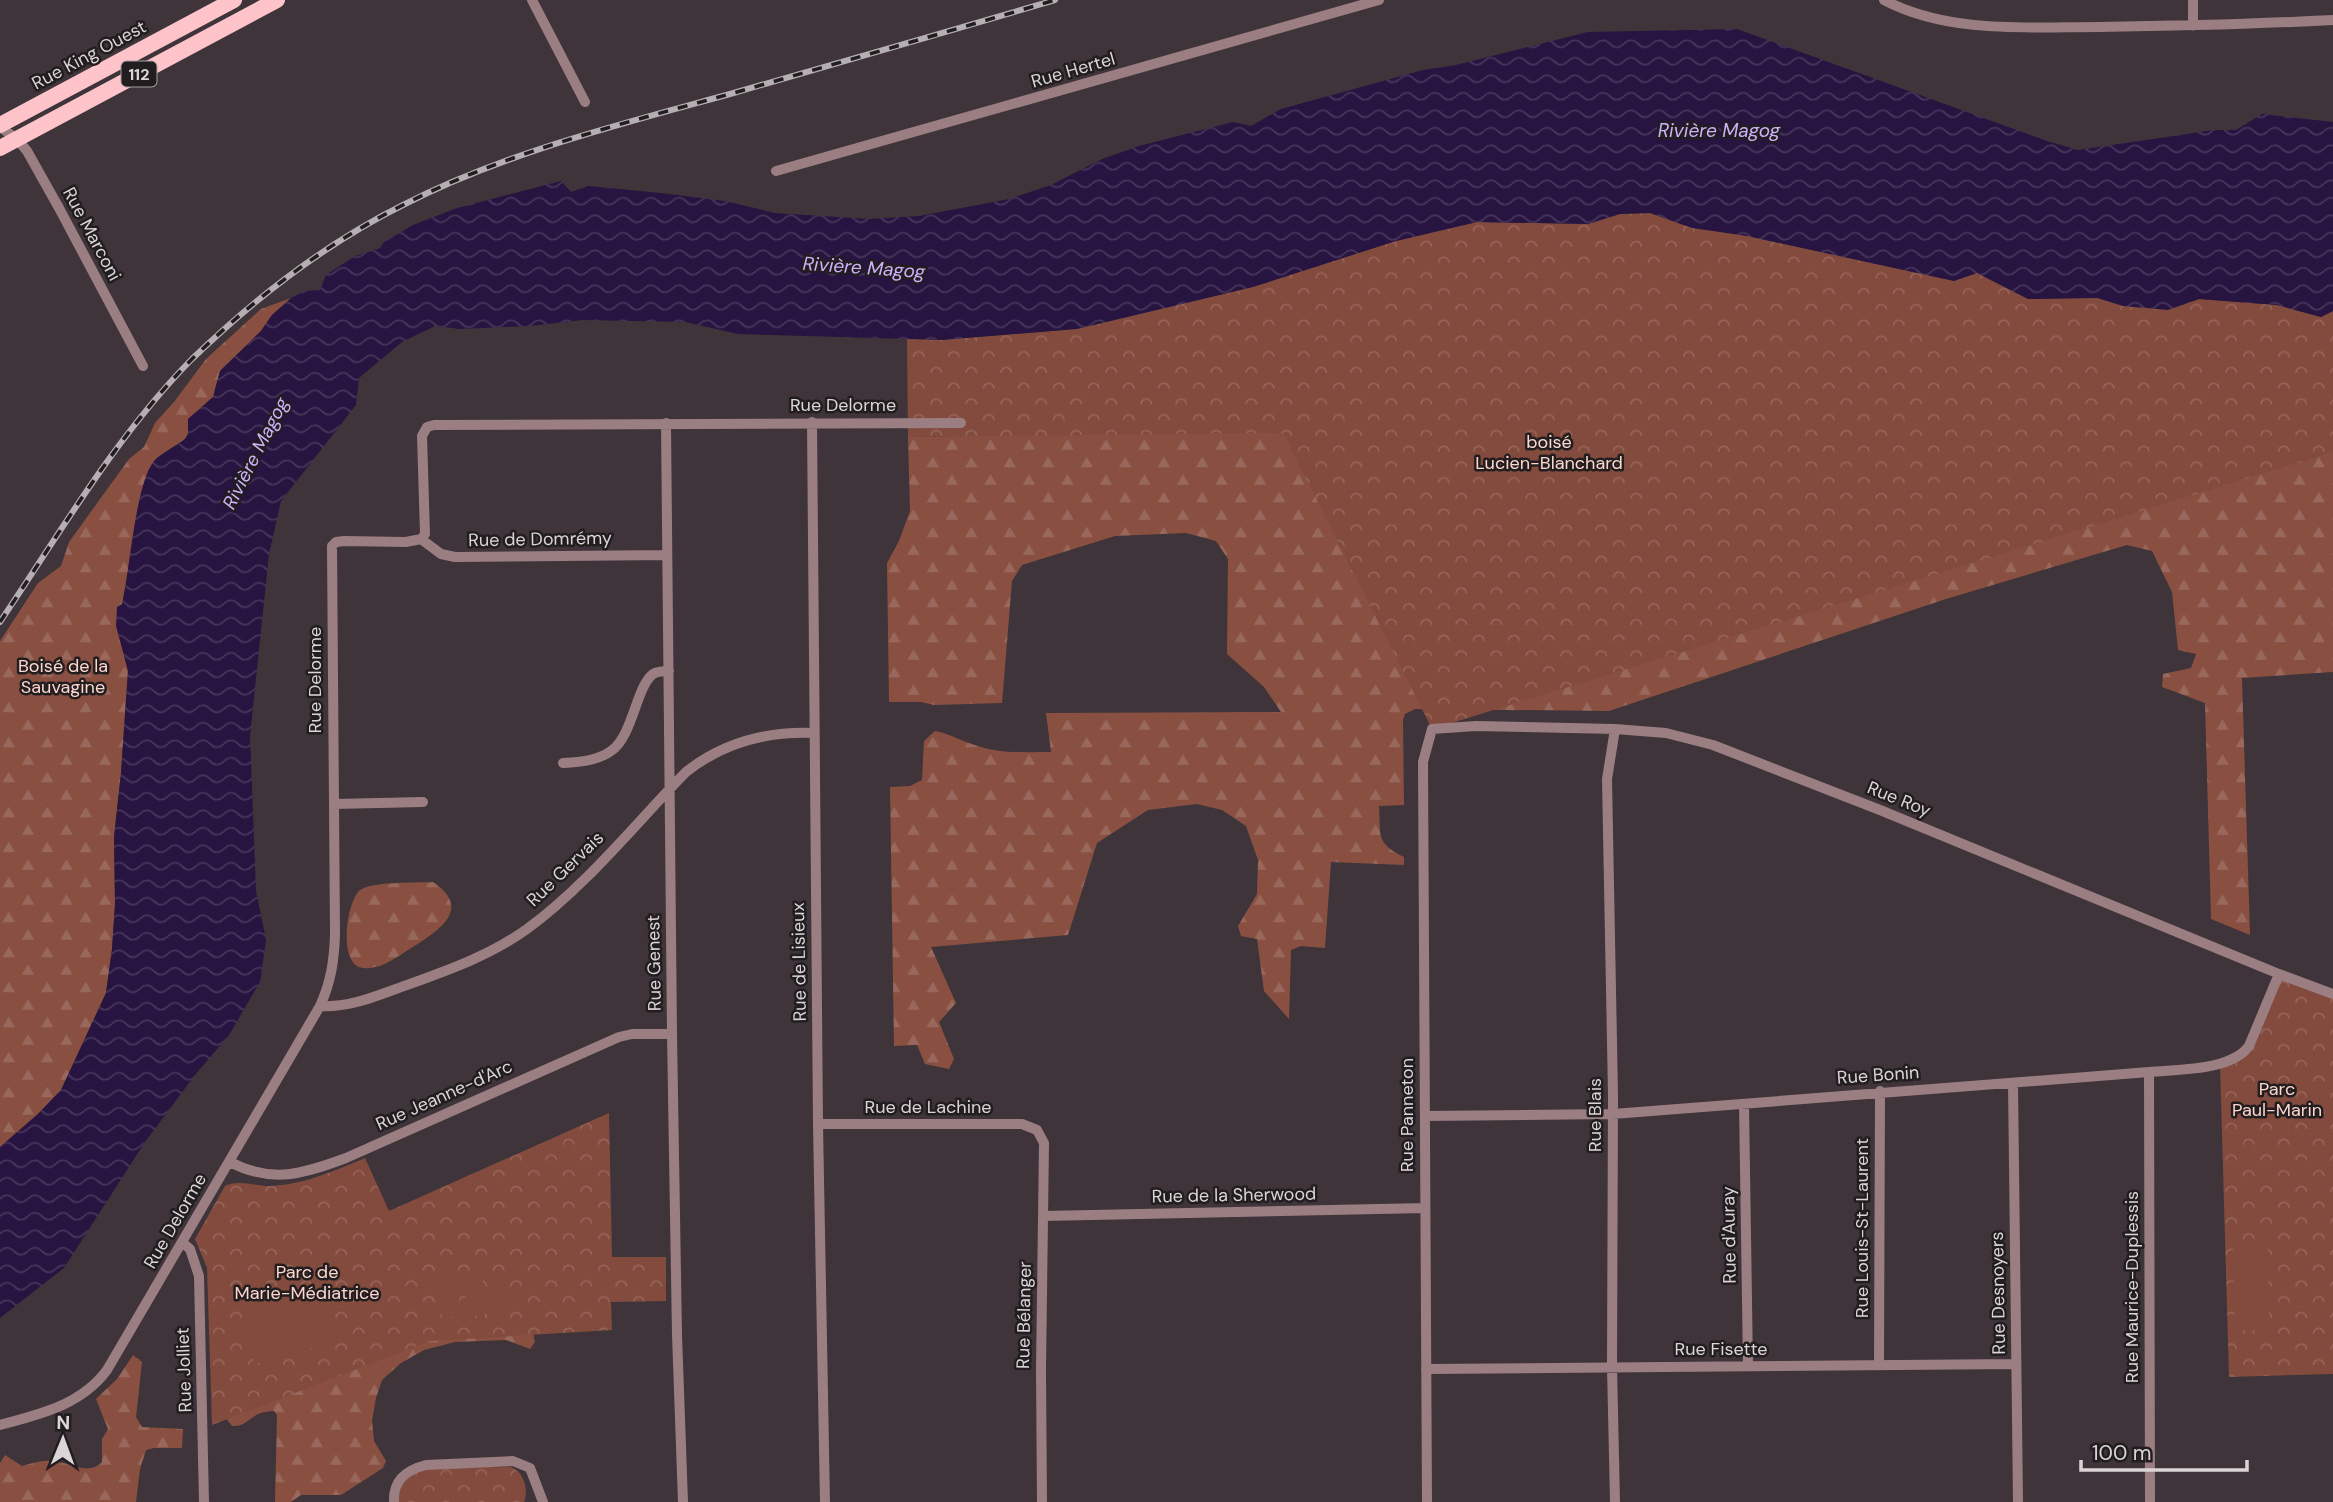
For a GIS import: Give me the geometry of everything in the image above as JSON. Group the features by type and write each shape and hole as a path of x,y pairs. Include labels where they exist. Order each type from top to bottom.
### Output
{"main road":[{"name":"Rue King Ouest","path":"0,126 234,0"},
{"name":"112","path":"0,148 277,0"}],"street":[{"path":"532,0 585,102"},
{"name":"Rue Hertel","path":"776,171 1379,0"},
{"path":"1884,0 1924,17 1982,25 2193,26 2333,20"},
{"path":"2193,0 2193,26"},
{"name":"Rue Marconi","path":"0,126 27,151 143,366"},
{"name":"Rue de Lisieux","path":"812,422 818,1124 825,1502"},
{"name":"Rue Delorme","path":"0,1425 59,1407 94,1385 107,1370 230,1162 329,987 334,956 332,546 336,542 344,541 407,542 421,539 425,534 422,436 427,427 666,423 961,423"},
{"name":"Rue Genest","path":"666,423 672,1034 683,1502"},
{"name":"Rue de Domrémy","path":"421,539 441,554 455,557 666,555"},
{"path":"563,762 581,762 612,751 621,742 649,679 659,671 669,671"},
{"name":"Rue Roy","path":"1432,729 1476,726 1615,729 1666,733 1713,745 1893,815 2333,994"},
{"name":"Rue Panneton","path":"1427,1502 1423,761 1432,729"},
{"name":"Rue Blais","path":"1615,729 1607,779 1613,1114 1612,1367 1615,1502"},
{"name":"Rue Gervais","path":"320,1006 352,1004 453,969 506,942 528,928 567,894 700,761 735,743 768,735 814,733"},
{"path":"334,804 423,802"},
{"name":"Rue Bonin","path":"1425,1116 1613,1114 2220,1064 2243,1054 2249,1046 2279,974"},
{"name":"Rue Jeanne-d'Arc","path":"230,1162 256,1173 271,1175 312,1171 619,1037 632,1034 672,1034"},
{"name":"Rue Maurice-Duplessis","path":"2148,1072 2150,1502"},
{"name":"Rue Desnoyers","path":"2012,1083 2018,1502"},
{"name":"Rue Louis-St-Laurent","path":"1879,1365 1880,1091"},
{"name":"Rue d'Auray","path":"1744,1104 1748,1366"},
{"name":"Rue de Lachine","path":"818,1124 1022,1124 1037,1130"},
{"name":"Rue Bélanger","path":"1037,1130 1044,1143 1042,1502"},
{"name":"Rue de la Sherwood","path":"1043,1216 1425,1208"},
{"name":"Rue Jolliet","path":"183,1243 190,1249 199,1276 204,1502"},
{"name":"Rue Fisette","path":"1426,1368 2016,1364"},
{"path":"394,1502 398,1481 414,1468 426,1465 513,1461 530,1468 543,1502"}],"green space":[{"name":"boisé Lucien-Blanchard","path":"1650,213 1692,228 1747,236 1954,281 1977,273 2028,299 2097,298 2123,306 2168,310 2199,299 2277,305 2321,317 2333,311 2333,452 1432,729 1283,433 908,437 907,339 942,340 1077,329 1253,287 1396,241 1477,222 1588,224 1620,214"},
{"name":"boisé Lucien-Blanchard","path":"1620,214 1747,236 1954,281 1977,273 2028,299 2097,298 2321,317 2333,311 2333,672 2242,678 2250,935 2211,919 2205,703 2162,687 2163,674 2191,668 2196,654 2178,650 2172,592 2152,551 2127,545 1946,599 1609,711 1415,709 1405,714 1404,805 1379,806 1381,837 1388,847 1404,857 1404,865 1331,862 1325,948 1301,946 1291,950 1289,1019 1264,991 1257,939 1241,936 1238,926 1257,894 1258,860 1246,826 1222,810 1197,804 1148,810 1097,843 1068,935 931,947 956,1003 939,1022 954,1059 949,1069 925,1064 917,1045 894,1046 890,787 910,786 922,780 924,741 935,731 987,749 1051,752 1046,713 1281,712 1264,687 1227,654 1228,559 1216,541 1186,533 1115,536 1022,565 1012,581 1002,703 934,705 921,702 889,702 887,563 910,511 908,437 960,436 907,339 942,340 1077,329 1253,287 1396,241 1588,224"},
{"name":"Boisé de la Sauvagine","path":"291,298 220,371 213,397 188,419 188,434 185,439 164,453 144,486 122,605 128,671 114,837 115,904 112,949 106,993 61,1090 0,1147 0,641 38,583 61,566 69,542 129,459 144,447 155,423 206,359 261,309"},
{"path":"433,882 450,900 451,909 443,924 435,932 384,964 370,968 355,965 347,946 347,934 351,908 359,891 383,884"},
{"name":"Parc Paul-Marin","path":"2279,974 2333,994 2333,1374 2229,1377 2220,1064 2243,1054"},
{"name":"Parc de Marie-Médiatrice","path":"609,1113 612,1257 666,1257 666,1301 611,1302 612,1330 430,1341 212,1425 207,1268 195,1239 225,1186 235,1183 269,1186 294,1183 365,1158 389,1211"},
{"path":"2237,1247 2265,1247 2268,1250 2269,1327 2265,1331 2239,1330 2235,1327 2233,1250"},
{"path":"507,1274 510,1313 492,1314 489,1275"},
{"path":"482,1275 485,1315 467,1316 464,1277"},
{"path":"458,1277 460,1316 442,1318 440,1278"},
{"path":"322,1281 338,1341 255,1364 239,1304"},
{"path":"531,1324 535,1342 530,1349 506,1340 455,1342 424,1350 401,1363 382,1380 372,1421 374,1441 386,1461 383,1468 341,1495 301,1495 291,1502 275,1502 277,1415 274,1411 262,1413 237,1426 232,1426 225,1417 387,1338"},
{"path":"133,1355 142,1362 136,1417 142,1427 183,1429 182,1448 146,1450 140,1469 136,1502 0,1502 0,1463 5,1455 22,1466 47,1461 90,1468 102,1462 102,1439 108,1429 96,1399 117,1379"},
{"path":"457,1467 511,1467 519,1473 524,1482 524,1502 398,1502 403,1482 416,1473"}],"water":[{"name":"Rivière Magog","path":"1737,29 2078,150 2214,130 2236,130 2262,114 2333,122 2333,311 2321,317 2277,305 2199,299 2168,310 2123,306 2097,298 2028,299 1977,273 1954,281 1747,236 1692,228 1650,213 1620,214 1588,224 1477,222 1396,241 1253,287 1077,329 942,340 738,334 685,322 582,320 460,329 435,326 402,342 359,378 356,405 281,501 269,554 250,736 256,891 266,940 260,982 229,1035 145,1142 64,1268 0,1318 0,1147 61,1090 106,993 112,949 115,904 114,837 128,671 116,626 117,607 122,604 142,489 154,461 185,439 188,434 188,419 213,397 220,371 291,298 305,291 320,290 326,275 355,256 380,248 384,242 413,225 457,208 561,181 571,192 588,186 661,193 725,201 775,213 869,219 919,216 1009,199 1051,185 1102,159 1139,146 1233,122 1251,126 1281,109 1423,70 1456,65 1588,32"}],"railway":[{"path":"0,622 114,453 164,389 192,359 266,294 319,255 374,220 481,170 564,141 1055,0"}]}
